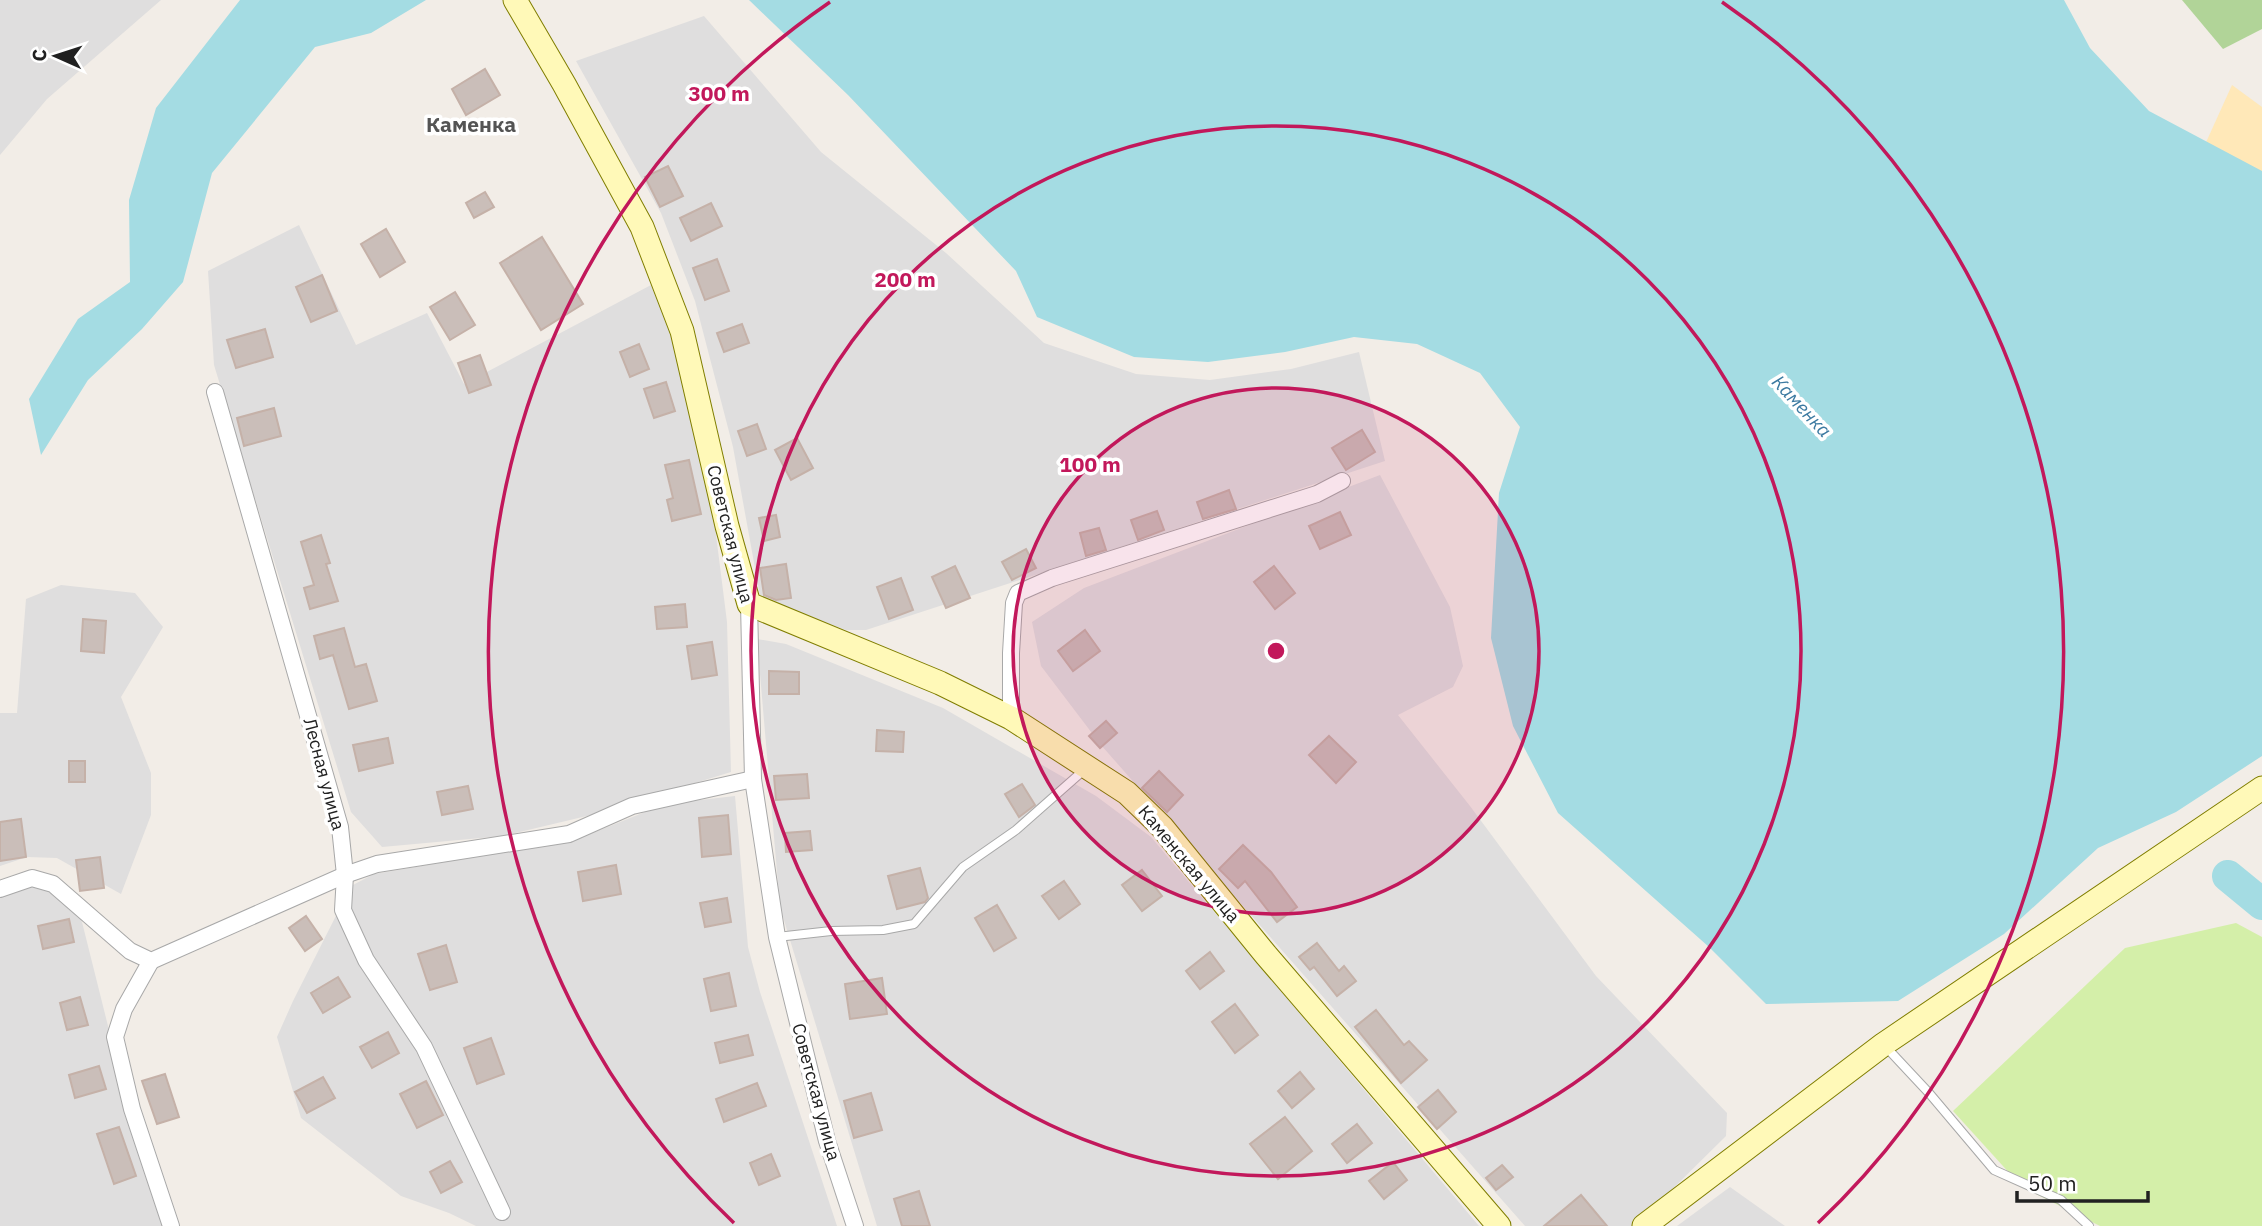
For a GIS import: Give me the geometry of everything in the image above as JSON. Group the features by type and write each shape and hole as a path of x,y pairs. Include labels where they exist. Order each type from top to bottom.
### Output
{"street":[{"name":"Советская улица","path":"515,0 642,227 682,331 727,526 749,604 754,779 777,937 827,1141 855,1226"},
{"name":"Лесная улица","path":"215,391 340,827 345,875 343,910 366,961 424,1047 502,1212"},
{"path":"1011,718 1014,603 1018,593 1052,578 1317,494 1342,481"},
{"name":"Каменская улица","path":"749,604 940,683 1011,718 1127,793 1162,827 1266,955 1499,1226"},
{"path":"171,1226 132,1109 116,1037 124,1009 151,961 345,875 377,864 569,834 632,806 754,779"},
{"path":"1644,1226 1884,1044 2262,788"},
{"path":"0,889 32,878 53,884 130,951 151,961"}],"lane":[{"path":"777,937 831,931 883,930 914,924 963,867 1016,830 1087,767"},
{"path":"1884,1044 1994,1170 2061,1200 2089,1226"}],"shaded area":[{"path":"0,0 161,0 47,99 0,155"},
{"path":"704,16 821,152 946,253 1044,343 1136,374 1210,380 1291,369 1359,352 1385,461 866,630 846,630 761,601 733,447 695,301 661,213 576,61"},
{"path":"299,225 356,345 427,313 464,384 651,285 671,335 715,527 727,622 731,772 591,815 503,836 382,847 351,812 214,365 208,271"},
{"path":"1380,475 1450,607 1463,666 1453,687 1398,715 1470,806 1596,976 1727,1113 1726,1136 1635,1226 1525,1226 1101,745 1041,666 1032,622 1084,588"},
{"path":"61,585 135,593 163,627 121,697 151,773 151,815 121,894 57,858 27,857 0,866 0,713 17,713 26,599"},
{"path":"757,639 786,644 943,708 1096,796 1151,837 1479,1226 877,1226 780,907"},
{"path":"735,796 748,947 760,992 837,1226 476,1226 401,1196 301,1118 277,1037 351,886 374,874 575,840 665,804"},
{"path":"56,878 82,922 113,1046 169,1226 0,1226 0,885"},
{"path":"1730,1187 1785,1226 1677,1226"}],"green space":[{"path":"2182,0 2262,0 2262,29 2223,49"},
{"path":"2236,923 2262,937 2262,1226 2100,1226 2022,1187 1953,1111 2125,948"}],"sand":[{"path":"2232,85 2262,107 2262,212 2193,171"}],"water":[{"path":"240,0 426,0 371,33 315,47 212,173 183,282 142,329 88,380 41,455 29,399 78,319 130,282 129,200 156,108"},
{"path":"749,0 2064,0 2090,48 2149,111 2262,171 2262,756 2176,812 2098,848 2004,934 1898,1001 1766,1004 1709,947 1558,813 1513,726 1491,638 1499,493 1520,427 1480,373 1417,344 1354,337 1285,352 1208,362 1134,357 1037,317 1016,271 848,95"}],"building":[{"path":"485,69 500,95 466,115 452,89"},
{"path":"668,166 683,196 660,207 645,177"},
{"path":"485,192 494,207 474,218 466,203"},
{"path":"711,203 722,226 691,241 680,218"},
{"path":"386,229 405,262 380,277 361,244"},
{"path":"542,237 583,304 541,330 500,263"},
{"path":"717,259 729,291 705,300 693,268"},
{"path":"322,275 337,311 311,322 296,287"},
{"path":"455,292 475,325 450,340 430,307"},
{"path":"742,324 749,343 724,352 717,333"},
{"path":"265,329 273,357 236,368 227,340"},
{"path":"639,344 649,369 630,377 620,352"},
{"path":"480,355 491,385 469,393 458,363"},
{"path":"666,382 675,411 654,418 644,389"},
{"path":"274,408 281,436 244,446 237,418"},
{"path":"757,424 766,449 747,456 738,431"},
{"path":"1362,430 1375,452 1346,470 1332,448"},
{"path":"797,438 813,468 791,480 775,450"},
{"path":"689,460 701,514 672,521 667,500 673,498 665,465"},
{"path":"1229,490 1236,509 1203,519 1197,502"},
{"path":"1157,511 1164,530 1138,540 1131,520"},
{"path":"1340,512 1351,535 1320,549 1309,526"},
{"path":"776,515 780,537 764,541 759,518"},
{"path":"1099,528 1106,550 1086,556 1080,533"},
{"path":"321,535 330,563 326,564 338,601 310,609 304,588 314,585 301,542"},
{"path":"1026,549 1036,568 1012,580 1002,562"},
{"path":"786,564 791,598 776,600 764,595 760,568"},
{"path":"955,566 970,598 946,608 932,577"},
{"path":"1274,566 1295,593 1275,609 1254,582"},
{"path":"901,578 913,610 889,619 877,587"},
{"path":"685,604 687,627 657,629 655,607"},
{"path":"83,619 106,621 104,653 81,651"},
{"path":"344,628 355,667 366,664 377,701 349,709 333,655 320,659 314,636"},
{"path":"1085,630 1100,651 1073,671 1058,651"},
{"path":"712,642 717,675 692,679 687,646"},
{"path":"769,671 799,672 799,694 769,694"},
{"path":"1106,721 1117,733 1100,748 1089,736"},
{"path":"877,730 904,732 903,752 876,751"},
{"path":"1329,736 1356,762 1336,783 1309,755"},
{"path":"388,738 393,763 359,771 353,745"},
{"path":"69,761 85,761 85,782 69,782"},
{"path":"1159,771 1183,795 1167,812 1142,788"},
{"path":"807,774 809,798 776,800 774,776"},
{"path":"1022,784 1035,805 1019,817 1005,794"},
{"path":"468,786 473,809 442,815 437,792"},
{"path":"728,815 731,854 702,857 699,818"},
{"path":"21,819 26,857 0,861 0,822"},
{"path":"810,831 812,850 786,852 785,833"},
{"path":"1243,845 1271,872 1297,907 1277,922 1245,881 1238,888 1219,869"},
{"path":"100,857 104,888 80,891 76,860"},
{"path":"616,865 621,894 583,901 578,872"},
{"path":"920,868 928,898 925,902 897,909 888,876"},
{"path":"1142,870 1162,896 1142,911 1122,885"},
{"path":"1064,881 1080,904 1059,919 1042,896"},
{"path":"727,898 731,922 705,927 700,903"},
{"path":"997,905 1016,938 994,951 975,918"},
{"path":"306,916 322,939 305,951 289,928"},
{"path":"69,919 74,942 43,949 38,926"},
{"path":"1317,943 1339,971 1344,966 1356,981 1337,996 1314,967 1310,970 1299,957"},
{"path":"446,945 457,982 430,990 418,954"},
{"path":"1210,952 1224,971 1200,989 1186,971"},
{"path":"729,973 736,1006 711,1011 704,979"},
{"path":"338,977 350,997 323,1013 311,993"},
{"path":"882,978 887,1014 850,1019 845,984"},
{"path":"80,997 88,1025 67,1030 60,1003"},
{"path":"1235,1004 1258,1035 1235,1053 1212,1022"},
{"path":"1376,1010 1404,1045 1409,1041 1427,1060 1401,1083 1355,1027"},
{"path":"388,1032 399,1053 372,1068 360,1047"},
{"path":"748,1035 753,1055 720,1063 715,1043"},
{"path":"491,1038 504,1074 477,1084 464,1048"},
{"path":"99,1066 106,1089 75,1098 69,1075"},
{"path":"1300,1072 1314,1089 1292,1108 1278,1091"},
{"path":"165,1074 179,1117 157,1124 142,1081"},
{"path":"323,1077 335,1098 307,1113 295,1092"},
{"path":"426,1081 443,1115 417,1128 400,1094"},
{"path":"757,1083 766,1106 724,1122 716,1099"},
{"path":"1438,1090 1456,1112 1437,1129 1418,1107"},
{"path":"871,1093 882,1130 854,1138 844,1101"},
{"path":"1285,1117 1312,1151 1278,1179 1250,1144"},
{"path":"1357,1124 1372,1143 1347,1163 1332,1144"},
{"path":"119,1127 136,1176 114,1184 97,1134"},
{"path":"771,1154 780,1176 759,1185 750,1163"},
{"path":"450,1161 462,1182 441,1193 430,1172"},
{"path":"1393,1162 1407,1180 1384,1199 1369,1181"},
{"path":"1502,1165 1513,1177 1496,1190 1486,1178"},
{"path":"919,1191 930,1226 902,1226 894,1199"},
{"path":"1581,1195 1607,1226 1544,1226"}],"waterway":[{"name":"Каменка","path":"2228,876 2262,904"}],"district":[{"name":"Каменка","path":"471,125"}]}
